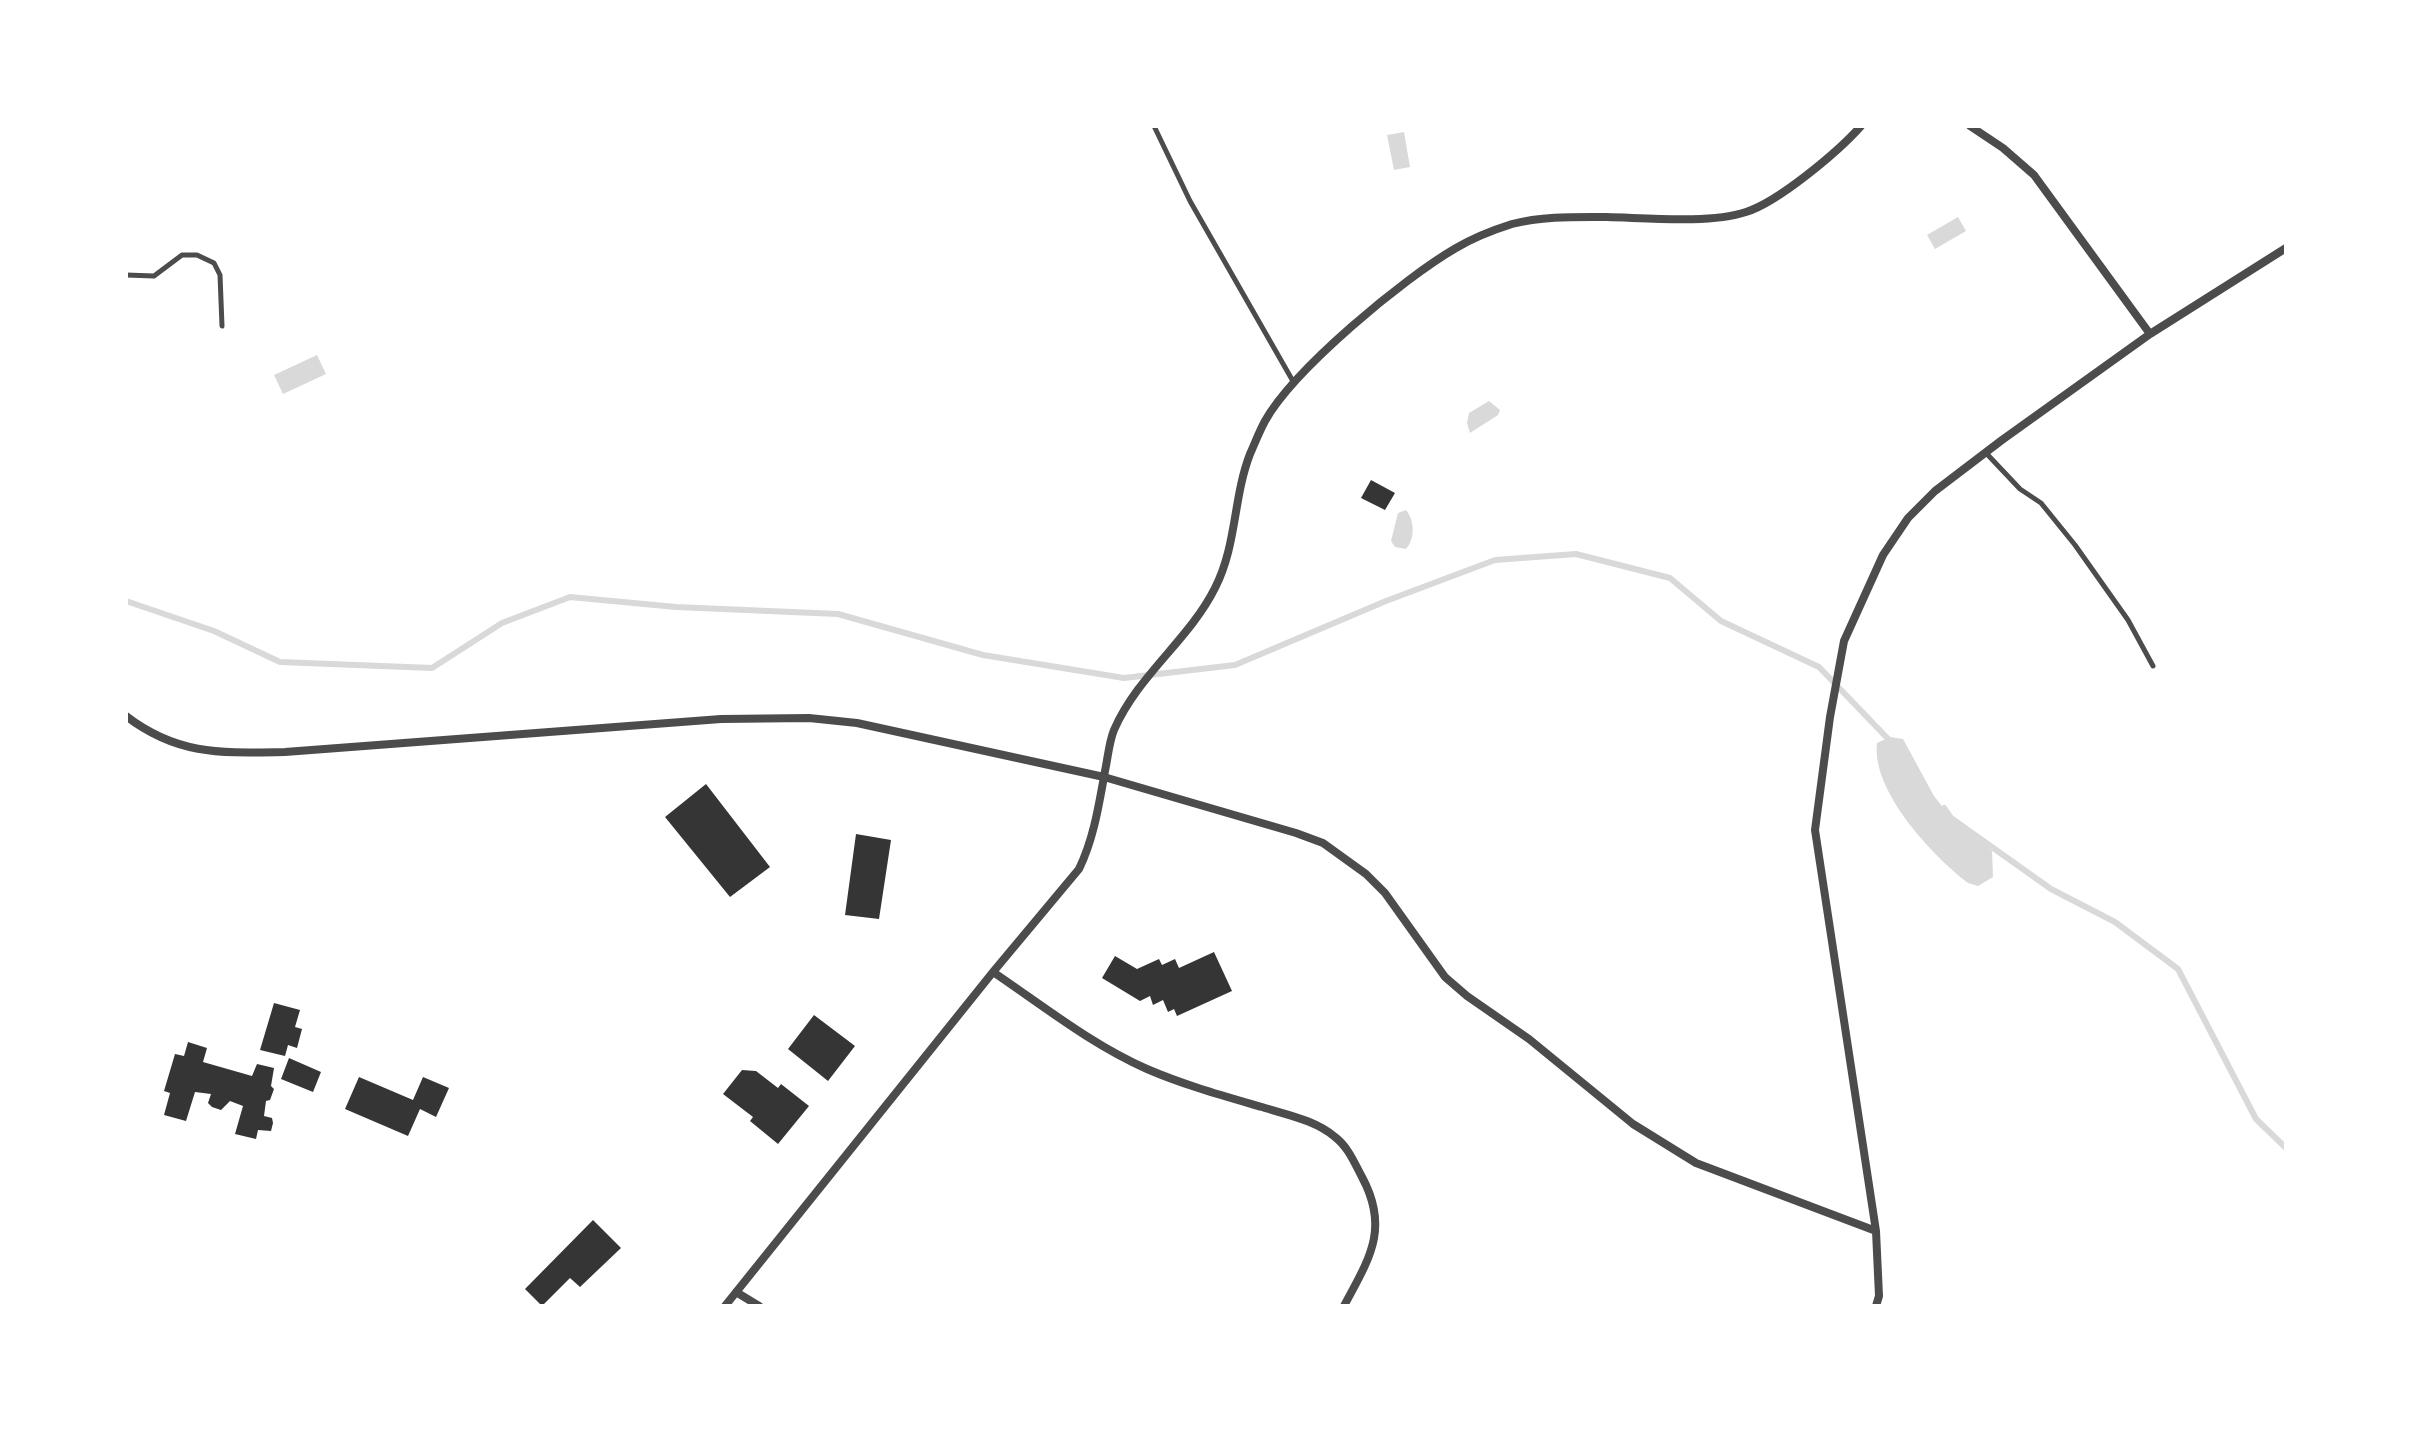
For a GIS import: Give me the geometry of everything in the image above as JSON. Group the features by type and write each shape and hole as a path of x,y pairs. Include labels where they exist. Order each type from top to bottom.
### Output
{"street":[{"path":"725,1306 1079,869 1089,850 1113,732 1143,683 1203,610 1217,586 1232,544 1237,503 1248,459 1266,420 1294,383 1391,296 1456,248 1486,233 1513,224 1554,217 1719,217 1747,212 1813,170 1861,126"},
{"path":"1970,126 2003,148 2034,175 2150,334"},
{"path":"1876,1306 1879,1296 1876,1231 1815,830 1844,641 1883,555 1908,518 1935,491 2150,334 2285,249"},
{"path":"126,716 142,729 174,744 213,753 285,752 721,719 809,718 857,723 1104,777 1296,833 1323,843 1366,874 1385,893 1445,977 1529,1039 1633,1124 1696,1163 1876,1231"},
{"path":"993,972 1104,1047 1145,1068 1302,1120 1337,1138 1347,1148 1373,1197 1376,1230 1369,1260 1344,1306"},
{"path":"736,1292 759,1306"}],"lane":[{"path":"1154,126 1190,201 1294,383"},
{"path":"126,275 154,276 182,255 197,255 214,263 220,275 222,326"},
{"path":"1986,453 2020,489 2041,503 2075,545 2128,620 2153,666"}],"shaded area":[{"path":"1404,132 1410,167 1394,170 1387,135"},
{"path":"1958,217 1966,231 1935,249 1927,235"},
{"path":"317,355 326,374 283,394 274,375"},
{"path":"1489,401 1500,410 1498,415 1470,433 1467,423 1469,413"},
{"path":"1406,510 1413,530 1406,549 1395,547 1391,541 1398,513"},
{"path":"1890,737 1903,739 1934,796 1949,815 1992,851 1993,877 1978,886 1968,883 1938,856 1907,821 1884,781 1878,762 1877,743"}],"building":[{"path":"1371,480 1395,493 1385,510 1361,498"},
{"path":"706,784 770,867 730,897 665,817"},
{"path":"856,834 891,840 879,919 845,915"},
{"path":"1214,952 1232,991 1177,1016 1174,1009 1168,1012 1163,1000 1153,1005 1150,996 1140,1001 1102,978 1115,956 1137,969 1159,959 1162,965 1175,959 1179,968"},
{"path":"274,1003 300,1010 295,1027 302,1029 297,1048 288,1045 285,1056 260,1050"},
{"path":"814,1015 855,1046 828,1081 788,1049"},
{"path":"188,1042 207,1048 203,1062 252,1076 257,1064 274,1068 271,1086 274,1089 270,1100 266,1101 264,1116 272,1118 271,1131 258,1130 256,1139 235,1134 243,1106 230,1101 221,1110 212,1107 208,1103 211,1094 195,1092 186,1121 164,1115 170,1093 164,1091 175,1054 184,1056"},
{"path":"289,1058 321,1072 313,1092 281,1079"},
{"path":"742,1070 756,1071 778,1088 781,1084 809,1106 778,1144 750,1121 753,1117 723,1094"},
{"path":"359,1077 413,1100 423,1077 449,1088 436,1117 420,1109 408,1136 345,1109"},
{"path":"593,1220 621,1248 580,1287 570,1278 542,1306 525,1289"}],"waterway":[{"path":"126,601 214,631 280,662 432,668 502,623 570,597 676,607 838,614 983,655 1124,678 1235,665 1386,601 1495,560 1576,554 1670,578 1721,621 1819,667 1892,743"},
{"path":"1944,808 1951,818 2051,889 2115,922 2178,969 2256,1119 2286,1148"}]}
